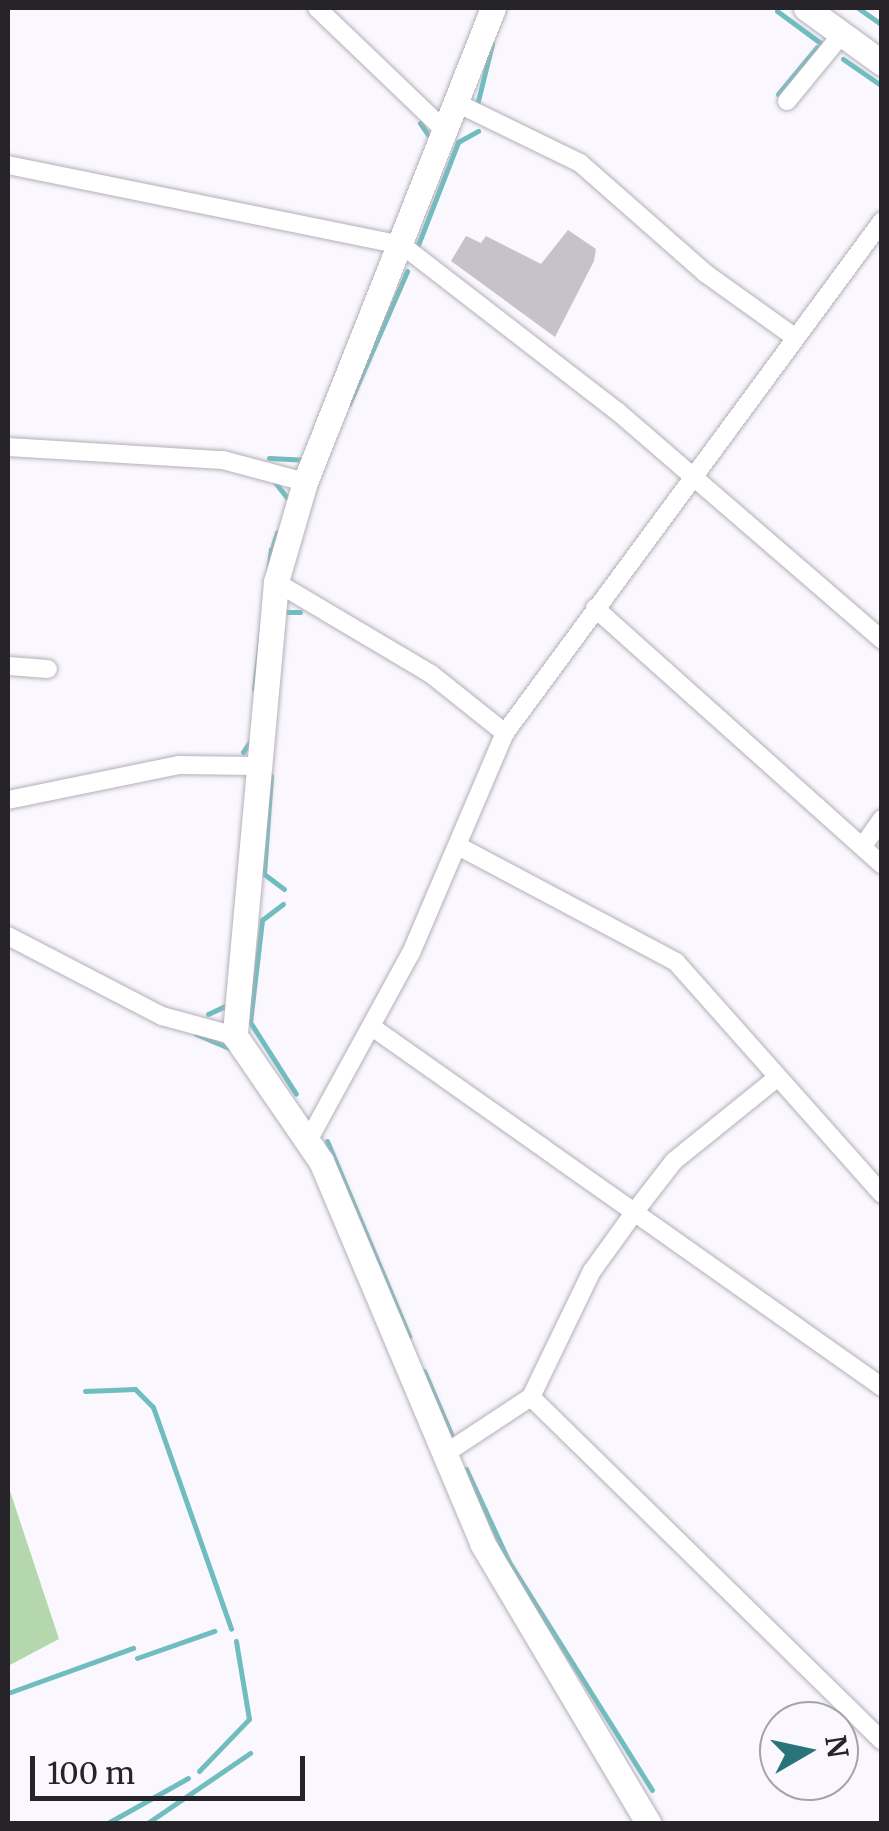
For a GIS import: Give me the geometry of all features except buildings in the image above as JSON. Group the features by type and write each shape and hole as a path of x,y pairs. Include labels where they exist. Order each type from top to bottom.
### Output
{"street":[{"path":"317,8 442,129"},
{"path":"236,1036 276,582 305,482 402,246 442,129 494,8"},
{"path":"806,8 882,63"},
{"path":"787,101 842,34"},
{"path":"455,102 580,164 705,273 794,336"},
{"path":"8,165 402,246 691,478 882,640"},
{"path":"309,1139 372,1027 460,847 505,733 882,221"},
{"path":"8,447 223,460 305,482"},
{"path":"276,582 431,674 505,733"},
{"path":"595,608 882,865"},
{"path":"8,666 48,669"},
{"path":"8,800 179,766 257,766"},
{"path":"863,846 882,819"},
{"path":"460,847 667,955 882,1194"},
{"path":"8,936 146,1009 236,1036 309,1139 442,1455 499,1574 649,1824"},
{"path":"372,1027 526,1143 636,1210 882,1387"},
{"path":"442,1455 530,1397 592,1271 636,1210 674,1161 776,1078"},
{"path":"530,1397 882,1741"}],"green space":[{"path":"8,1485 59,1639 8,1666"}],"waterway":[{"path":"858,8 882,25"},
{"path":"777,11 826,47"},
{"path":"477,105 492,44"},
{"path":"778,94 817,47"},
{"path":"843,59 882,86"},
{"path":"420,123 432,140"},
{"path":"416,250 458,142 478,131"},
{"path":"349,404 407,271"},
{"path":"269,458 304,460"},
{"path":"274,481 288,499"},
{"path":"273,545 277,533"},
{"path":"254,689 271,549"},
{"path":"283,612 300,612"},
{"path":"243,752 251,740"},
{"path":"271,776 264,874 284,889"},
{"path":"283,904 262,920 250,1022 296,1094"},
{"path":"208,1014 227,1005"},
{"path":"196,1034 232,1049"},
{"path":"327,1141 409,1336"},
{"path":"424,1371 451,1434"},
{"path":"85,1391 135,1389 153,1407 231,1629"},
{"path":"466,1469 509,1562 652,1790"},
{"path":"137,1658 214,1631"},
{"path":"199,1771 249,1719 236,1641"},
{"path":"8,1693 133,1648"},
{"path":"146,1824 250,1753"},
{"path":"106,1824 188,1778"}]}
